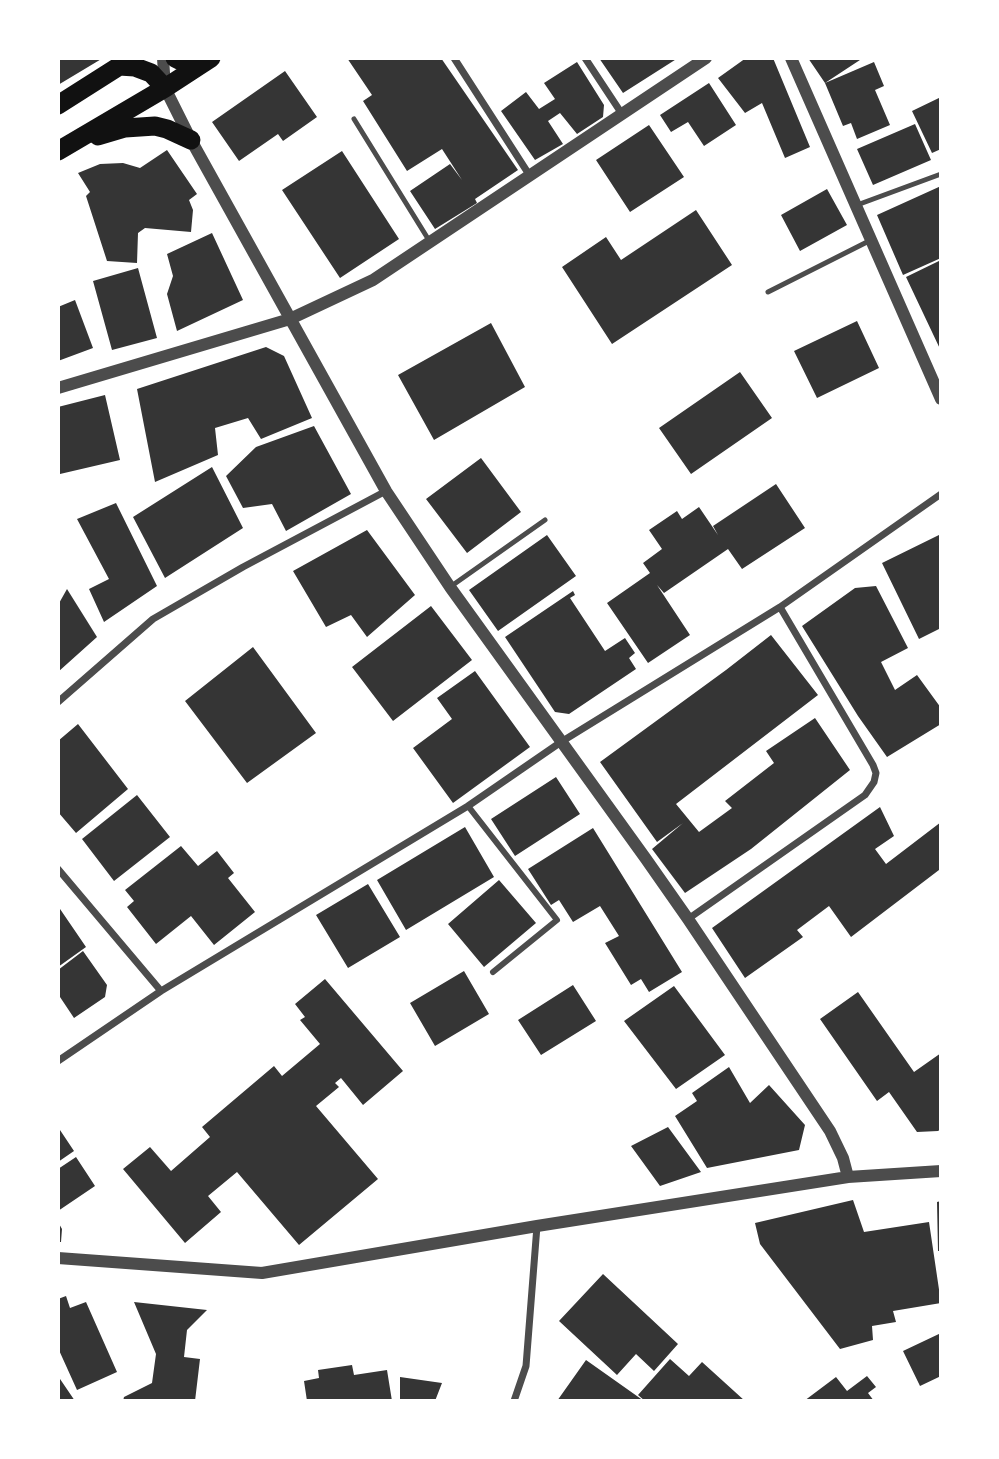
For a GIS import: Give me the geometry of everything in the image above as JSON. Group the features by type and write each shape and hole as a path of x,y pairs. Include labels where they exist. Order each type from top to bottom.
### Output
{"highway":[{"path":"175,58 183,62 202,58"},
{"path":"62,148 211,58"},
{"path":"58,105 125,62 151,73 165,88"},
{"path":"62,148 125,128 144,126 167,128 191,140"}],"street":[{"path":"163,58 165,88 191,140 386,491 450,587 688,919 830,1131 843,1158 848,1177"},
{"path":"454,58 530,176"},
{"path":"585,58 622,114"},
{"path":"58,388 290,319 373,281 706,58"},
{"path":"791,58 941,399"},
{"path":"58,702 153,619 243,567 386,491"},
{"path":"58,1061 162,991 468,806 561,742 780,607 941,494"},
{"path":"688,919 865,794 874,782 876,773 873,765 780,607"},
{"path":"468,806 557,920 493,972"},
{"path":"58,869 162,991"},
{"path":"58,1258 262,1273 848,1177 941,1171"},
{"path":"514,1401 526,1366 537,1226"}],"lane":[{"path":"354,119 430,243"},
{"path":"857,205 941,174"},
{"path":"768,292 871,240"},
{"path":"450,587 545,520"}],"building":[{"path":"58,58 103,58 58,85"},
{"path":"347,58 441,58 518,170 475,199 477,203 435,229 410,191 450,164 462,180 442,149 407,171 363,101 372,95"},
{"path":"599,58 678,58 623,93"},
{"path":"746,58 773,58 810,147 785,158 762,103 745,113 718,78"},
{"path":"808,58 863,58 825,83"},
{"path":"577,62 604,105 603,117 577,134 560,113 548,121 563,144 535,160 501,111 526,92 539,109 555,99 544,83"},
{"path":"874,62 884,86 875,90 890,125 857,139 851,123 843,126 825,83"},
{"path":"285,71 317,117 283,141 278,134 239,161 212,122"},
{"path":"709,83 736,125 704,146 688,122 671,132 660,115"},
{"path":"941,97 941,149 932,153 912,111"},
{"path":"915,124 931,160 873,185 857,149"},
{"path":"649,125 684,177 630,212 596,160"},
{"path":"167,150 197,194 189,200 193,210 191,232 145,228 138,233 137,263 107,261 86,196 90,192 78,173 100,164 123,163 140,168"},
{"path":"342,151 399,239 340,278 282,190"},
{"path":"941,186 941,258 903,275 877,215"},
{"path":"827,189 847,225 800,251 781,215"},
{"path":"696,210 732,265 612,344 562,267 606,237 621,260"},
{"path":"212,233 243,300 177,331 167,294 173,276 167,254"},
{"path":"941,260 941,351 906,277"},
{"path":"138,268 157,338 112,350 93,281"},
{"path":"75,300 93,348 58,361 58,307"},
{"path":"857,321 879,368 817,398 794,351"},
{"path":"491,323 525,387 434,440 398,375"},
{"path":"266,347 284,356 312,418 261,439 248,418 215,428 218,455 155,482 137,389"},
{"path":"740,372 772,418 691,474 659,428"},
{"path":"105,395 120,460 60,474 58,407"},
{"path":"314,426 351,494 286,531 272,504 243,508 226,476 256,447"},
{"path":"481,458 521,512 467,553 426,499"},
{"path":"212,467 243,528 165,578 133,517"},
{"path":"776,484 805,528 742,569 728,549 664,593 657,585 690,635 648,663 607,603 650,573 643,563 662,549 649,530 677,511 682,519 699,507 718,535 713,526"},
{"path":"116,503 157,586 104,622 89,589 109,579 77,519"},
{"path":"367,530 415,595 367,637 351,615 326,627 293,571"},
{"path":"941,534 941,628 919,639 882,563"},
{"path":"547,535 576,576 498,631 469,590"},
{"path":"876,586 908,648 881,662 895,690 917,675 941,708 941,724 887,757 802,626 855,588"},
{"path":"67,589 97,637 58,672 58,605"},
{"path":"573,591 575,595 570,598 605,651 625,638 635,653 629,658 636,669 569,714 555,712 505,637"},
{"path":"431,606 472,660 393,721 352,667"},
{"path":"771,635 818,695 676,804 699,832 732,808 725,801 774,763 766,751 815,718 850,770 751,849 685,893 652,849 683,823 657,842 600,762"},
{"path":"253,647 316,733 247,783 185,701"},
{"path":"475,671 530,747 453,803 413,748 452,719 437,698"},
{"path":"78,724 128,789 76,833 58,812 58,741"},
{"path":"556,777 580,814 515,856 491,819"},
{"path":"137,795 170,837 114,881 82,839"},
{"path":"880,807 894,836 875,849 886,864 941,822 941,873 939,870 851,937 829,906 797,930 803,937 745,978 712,928"},
{"path":"465,827 494,877 406,930 377,880"},
{"path":"593,828 682,972 649,992 641,979 631,985 605,943 619,936 600,906 573,922 559,900 551,905 528,869"},
{"path":"181,846 198,866 217,851 234,873 228,878 255,912 214,945 191,916 156,944 127,907 134,901 125,890"},
{"path":"499,880 536,923 484,967 448,924"},
{"path":"368,884 400,937 348,968 316,915"},
{"path":"58,906 86,947 58,967"},
{"path":"83,951 107,985 105,997 74,1018 58,994 58,970"},
{"path":"464,971 489,1014 435,1046 410,1003"},
{"path":"325,979 403,1071 363,1105 341,1078 335,1083 339,1087 316,1106 378,1179 299,1245 237,1172 208,1196 221,1212 185,1243 123,1169 150,1147 171,1171 210,1137 202,1127 274,1066 282,1076 320,1044 300,1020 305,1017 295,1004"},
{"path":"573,985 596,1021 541,1055 518,1020"},
{"path":"674,986 725,1055 676,1089 624,1021"},
{"path":"858,992 914,1072 941,1053 941,1129 938,1131 917,1132 889,1092 877,1101 820,1019"},
{"path":"729,1067 750,1103 769,1085 805,1125 799,1150 707,1168 675,1116 697,1101 692,1093"},
{"path":"58,1127 74,1151 58,1162"},
{"path":"668,1127 701,1172 660,1186 631,1146"},
{"path":"76,1157 95,1186 58,1211 58,1169"},
{"path":"853,1200 864,1232 929,1222 941,1303 893,1311 896,1322 872,1326 873,1340 840,1349 760,1244 755,1223"},
{"path":"941,1201 941,1251 938,1251 937,1202"},
{"path":"58,1222 62,1229 61,1242 58,1242"},
{"path":"603,1274 678,1344 654,1371 636,1354 617,1375 559,1321"},
{"path":"66,1296 70,1308 86,1302 117,1372 77,1390 58,1348 58,1299"},
{"path":"134,1302 207,1310 187,1330 184,1357 200,1359 195,1401 123,1401 124,1397 152,1383 156,1354"},
{"path":"941,1333 941,1376 920,1386 903,1351"},
{"path":"670,1359 689,1376 702,1362 745,1401 645,1401 638,1395"},
{"path":"586,1360 644,1401 557,1401"},
{"path":"352,1365 354,1375 387,1370 392,1401 307,1401 304,1381 319,1378 318,1370"},
{"path":"58,1376 75,1401 58,1401"},
{"path":"867,1376 876,1387 868,1393 874,1401 804,1401 836,1377 847,1391"},
{"path":"400,1377 442,1383 435,1401 400,1401"}]}
